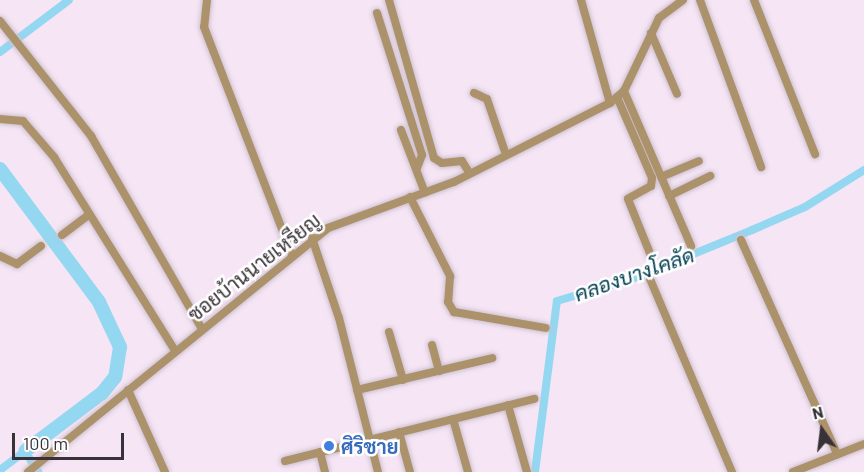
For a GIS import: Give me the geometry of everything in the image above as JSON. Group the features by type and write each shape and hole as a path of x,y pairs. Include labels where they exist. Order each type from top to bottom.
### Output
{"street":[{"path":"207,0 204,27 292,255"},
{"path":"389,0 434,158 442,163 462,160 469,172"},
{"path":"581,0 610,103"},
{"name":"ซอยบ้านนายเหรียญ","path":"31,470 312,238 341,221 425,193 505,152 610,103 620,94 669,3 683,0"},
{"path":"700,0 761,167"},
{"path":"754,0 815,154"},
{"path":"377,13 422,155 417,168"},
{"path":"0,21 91,136 202,329"},
{"path":"651,33 677,93"},
{"path":"474,93 487,99 505,152"},
{"path":"620,94 661,177 690,246"},
{"path":"620,94 652,178 651,186 628,199 651,256"},
{"path":"0,119 28,126 89,215 175,351"},
{"path":"401,130 425,193"},
{"path":"661,177 699,161"},
{"path":"669,196 710,176"},
{"path":"410,197 450,276 448,302 454,312 546,328"},
{"path":"62,235 89,215"},
{"path":"312,238 357,390 378,472"},
{"path":"741,240 837,454"},
{"path":"0,256 17,264 41,246"},
{"path":"650,279 732,472"},
{"path":"389,332 403,380"},
{"path":"432,345 439,371"},
{"path":"357,390 492,358"},
{"path":"128,390 165,472"},
{"path":"285,461 369,438 534,399"},
{"path":"508,405 527,472"},
{"path":"453,418 468,472"},
{"path":"399,432 410,472"},
{"path":"793,472 864,445"},
{"path":"320,452 326,472"}],"waterway":[{"path":"0,52 69,0"},
{"path":"0,169 99,302 120,347 115,377 102,393 25,451"},
{"name":"คลองบางโคลัด","path":"535,472 557,301 637,277 752,230 805,207 864,170"},
{"path":"0,470 25,451 38,472"}],"place":[{"name":"ศิริชาย","path":"329,446"}]}
